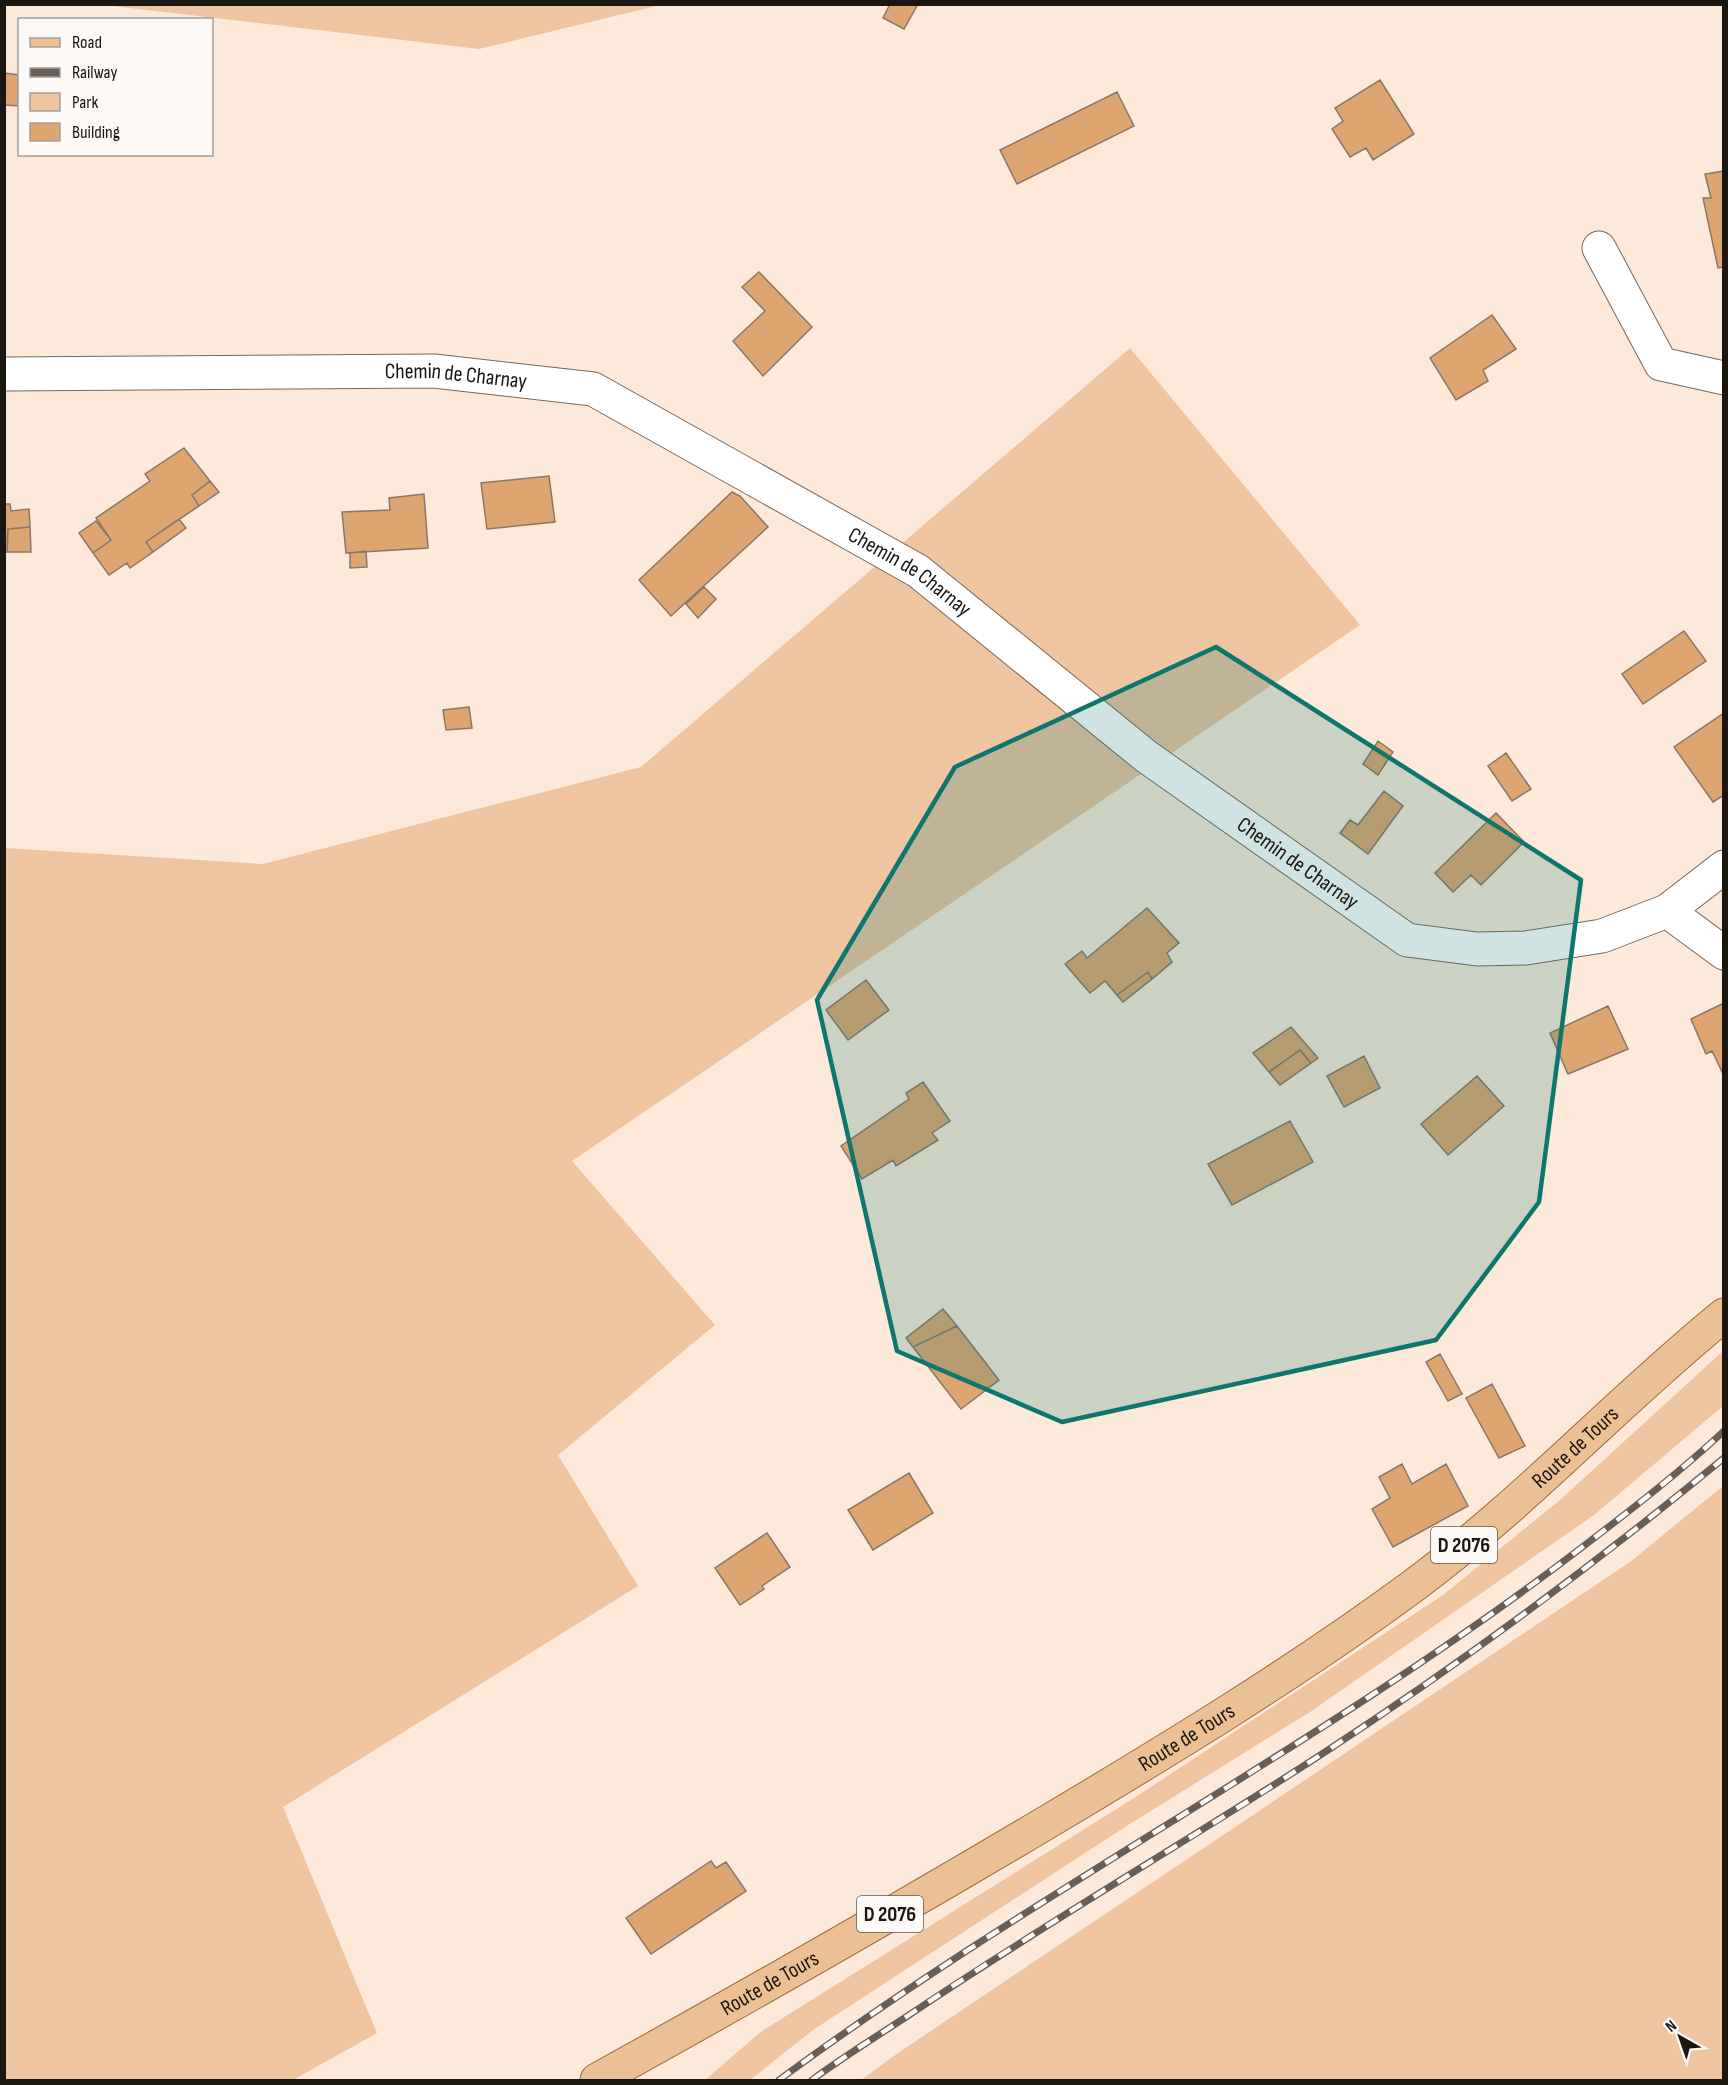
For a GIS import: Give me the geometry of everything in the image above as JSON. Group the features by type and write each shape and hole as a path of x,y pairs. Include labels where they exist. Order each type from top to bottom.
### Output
{"main road":[{"name":"Route de Tours","path":"597,2080 951,1880 1181,1743 1329,1647 1417,1583 1497,1518 1564,1460 1683,1348 1724,1315"}],"street":[{"path":"1599,248 1662,364 1724,378"},
{"name":"Chemin de Charnay","path":"4,374 434,371 593,389 918,571 1147,757 1407,940 1477,949 1526,948 1602,936 1667,911 1724,867"},
{"path":"1667,911 1724,953"}],"highlighted area":[{"path":"1216,647 1581,880 1539,1202 1436,1340 1062,1422 897,1351 817,1000 955,767"}],"green space":[{"path":"660,4 479,49 104,5"},
{"path":"1130,348 1360,625 572,1161 715,1325 558,1455 638,1586 283,1807 377,2033 293,2080 5,2080 4,848 263,864 641,767"},
{"path":"1723,1351 1723,1406 1594,1515 1310,1712 1125,1827 813,2030 750,2080 705,2080 762,2031 1134,1798 1443,1595 1560,1500"},
{"path":"1723,1486 1723,2080 861,2080 1630,1562"}],"building":[{"path":"890,4 918,4 904,29 883,18"},
{"path":"4,73 18,75 18,106 4,105"},
{"path":"1380,80 1414,134 1373,160 1366,148 1350,157 1332,129 1343,121 1335,108"},
{"path":"1117,92 1134,126 1017,184 1000,150"},
{"path":"1724,171 1724,267 1718,268 1703,198 1711,198 1705,174"},
{"path":"759,272 812,327 763,376 733,341 765,311 742,287"},
{"path":"1492,315 1516,349 1483,370 1488,381 1456,400 1430,358"},
{"path":"184,448 210,481 192,495 199,506 146,542 153,552 130,568 127,563 109,575 93,553 111,540 96,518 150,481 145,474"},
{"path":"549,476 555,522 487,529 481,483"},
{"path":"210,481 219,492 199,506 192,495"},
{"path":"732,492 740,496 768,527 671,616 639,580"},
{"path":"424,494 428,548 346,553 342,512 390,510 389,498"},
{"path":"4,504 10,504 11,511 29,509 30,527 8,529 7,552 4,553"},
{"path":"179,519 186,528 153,552 146,542"},
{"path":"96,521 111,540 93,553 79,533"},
{"path":"30,527 31,552 7,552 8,529"},
{"path":"366,551 367,567 350,568 350,553"},
{"path":"704,587 716,599 698,618 686,604"},
{"path":"1684,631 1706,661 1643,704 1622,674"},
{"path":"469,707 472,728 446,730 443,710"},
{"path":"1724,713 1724,795 1713,802 1674,747"},
{"path":"1378,741 1393,752 1378,775 1363,764"},
{"path":"1506,753 1531,789 1512,801 1488,766"},
{"path":"1384,791 1403,806 1368,854 1340,833 1350,820 1358,825"},
{"path":"1496,813 1524,842 1481,885 1471,875 1453,892 1435,873"},
{"path":"1147,908 1179,943 1167,953 1172,962 1152,979 1148,972 1117,995 1105,981 1090,993 1065,964 1082,951 1087,958"},
{"path":"1148,972 1152,979 1123,1002 1117,995"},
{"path":"866,980 889,1010 848,1040 826,1010"},
{"path":"1724,1003 1724,1076 1712,1051 1706,1054 1691,1019"},
{"path":"1608,1006 1628,1049 1568,1074 1550,1033"},
{"path":"1291,1027 1318,1058 1311,1063 1300,1050 1269,1072 1253,1053"},
{"path":"1300,1050 1311,1063 1280,1085 1269,1072"},
{"path":"1364,1056 1380,1088 1344,1107 1327,1076"},
{"path":"1477,1076 1504,1106 1448,1155 1421,1124"},
{"path":"923,1082 950,1121 932,1133 938,1140 896,1166 893,1160 862,1179 841,1146 909,1099 906,1093"},
{"path":"1290,1121 1313,1162 1232,1205 1208,1164"},
{"path":"943,1309 957,1326 913,1347 906,1338"},
{"path":"957,1326 999,1380 961,1409 913,1347"},
{"path":"1440,1354 1462,1394 1448,1401 1426,1362"},
{"path":"1492,1384 1525,1446 1499,1458 1466,1398"},
{"path":"1402,1464 1412,1484 1446,1464 1468,1506 1393,1547 1372,1509 1390,1498 1379,1477"},
{"path":"909,1473 933,1513 873,1550 848,1510"},
{"path":"767,1533 790,1567 762,1586 764,1589 740,1605 715,1568"},
{"path":"711,1861 716,1868 726,1862 746,1891 651,1954 626,1918"}],"railway":[{"path":"779,2080 878,2010 979,1943 1388,1685 1488,1617 1638,1504 1724,1431"},
{"path":"812,2080 1011,1948 1374,1720 1527,1612 1724,1458"}]}
